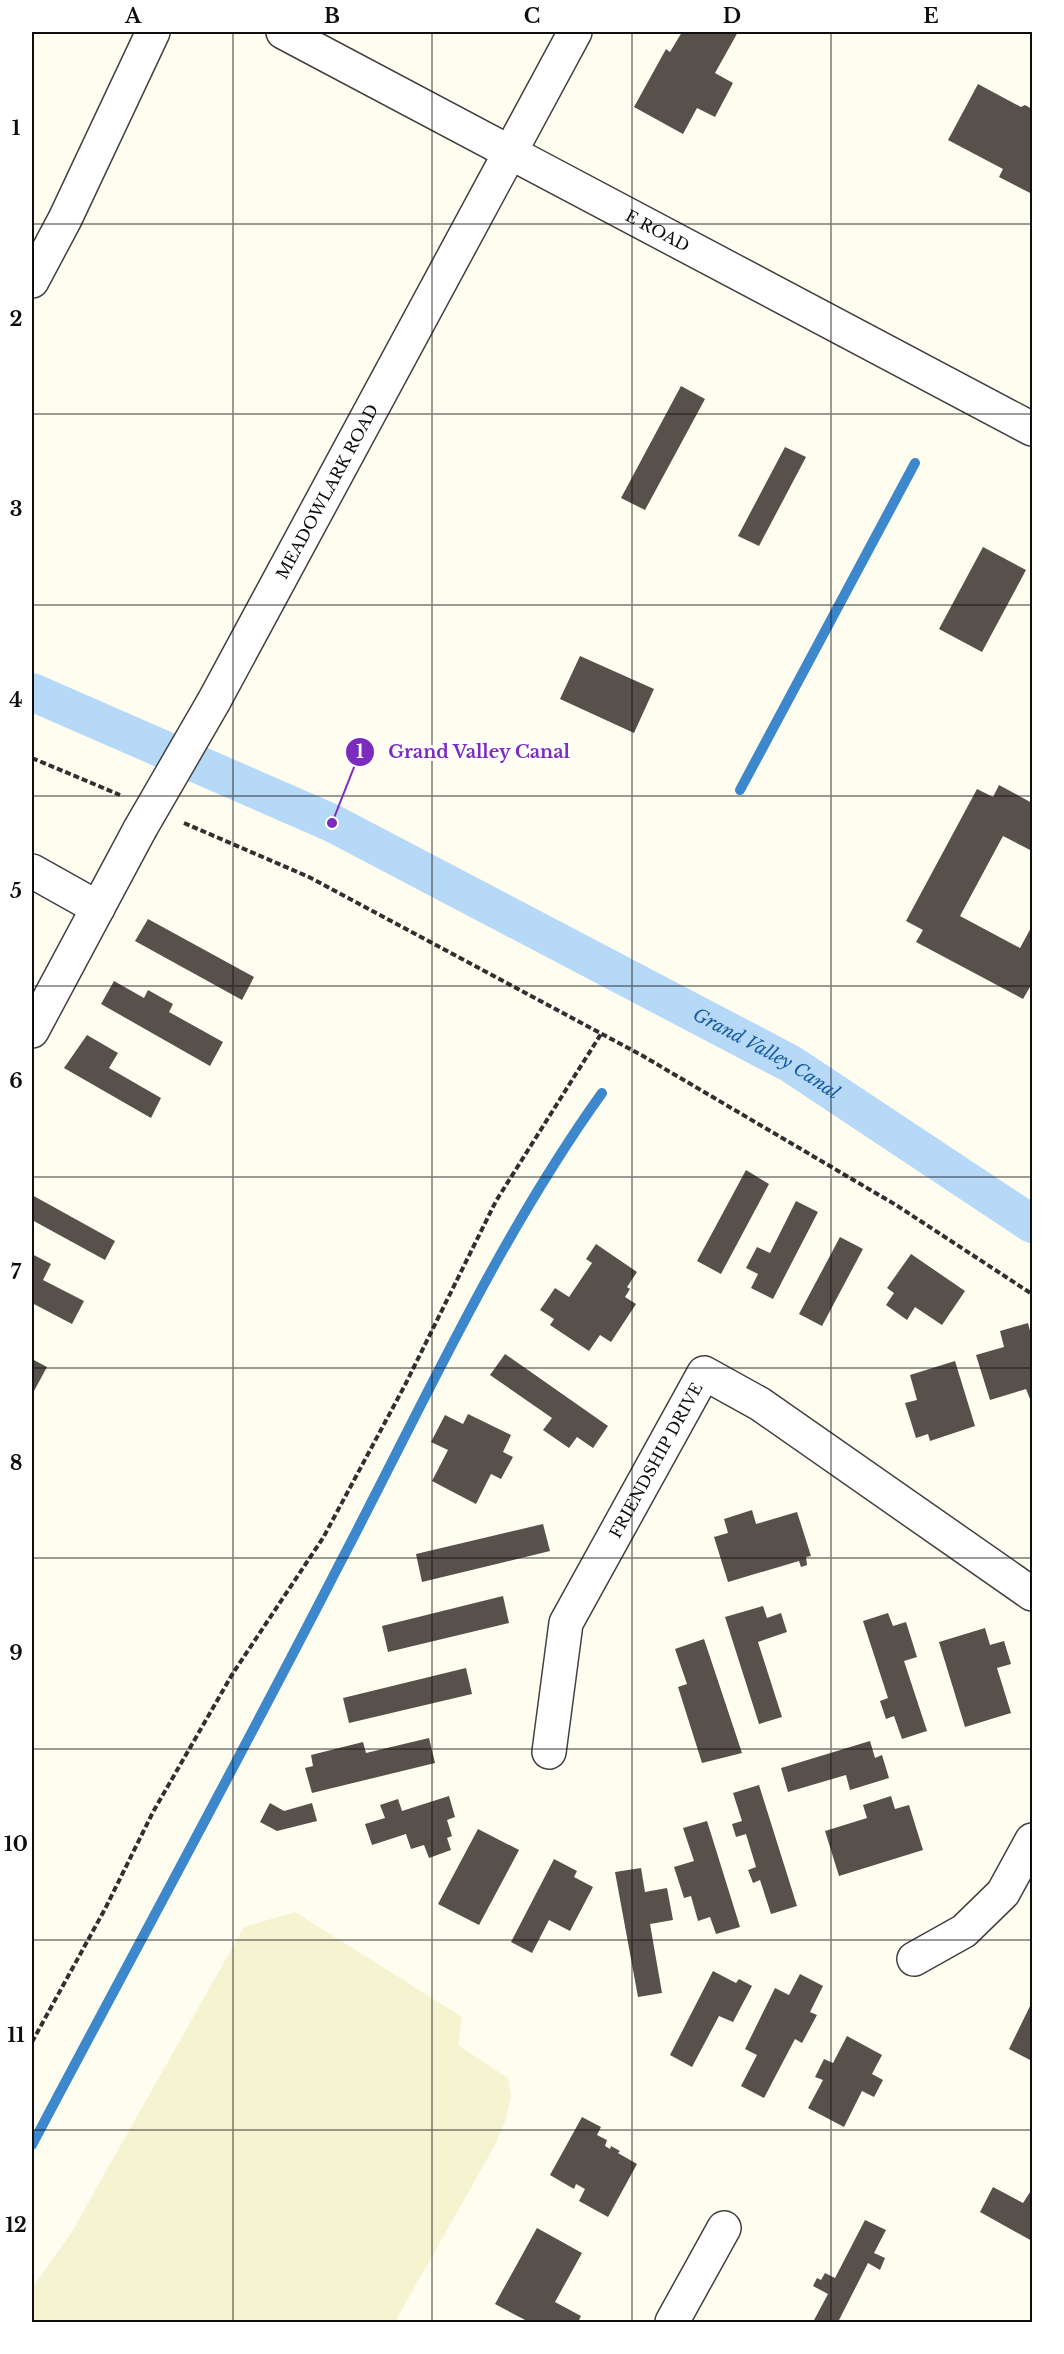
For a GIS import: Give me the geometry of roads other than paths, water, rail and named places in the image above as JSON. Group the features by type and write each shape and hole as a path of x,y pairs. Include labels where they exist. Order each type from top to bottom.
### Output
{"street":[{"path":"32,281 66,219 153,32"},
{"name":"E ROAD","path":"284,32 509,149 1032,429"},
{"name":"MEADOWLARK ROAD","path":"32,1031 140,829 214,701 509,149 575,32"},
{"path":"32,871 98,908"},
{"name":"FRIENDSHIP DRIVE","path":"549,1752 566,1623 704,1373 760,1404 1032,1594"},
{"path":"914,1959 964,1931 1003,1893 1032,1840"},
{"path":"672,2322 724,2228"}],"waterway":[{"path":"740,790 915,463"},
{"name":"Grand Valley Canal","path":"32,692 332,823 791,1064 1032,1224"},
{"path":"32,2145 263,1711 495,1264 564,1148 602,1093"}],"place":[{"name":"Grand Valley Canal","path":"332,823"}]}
